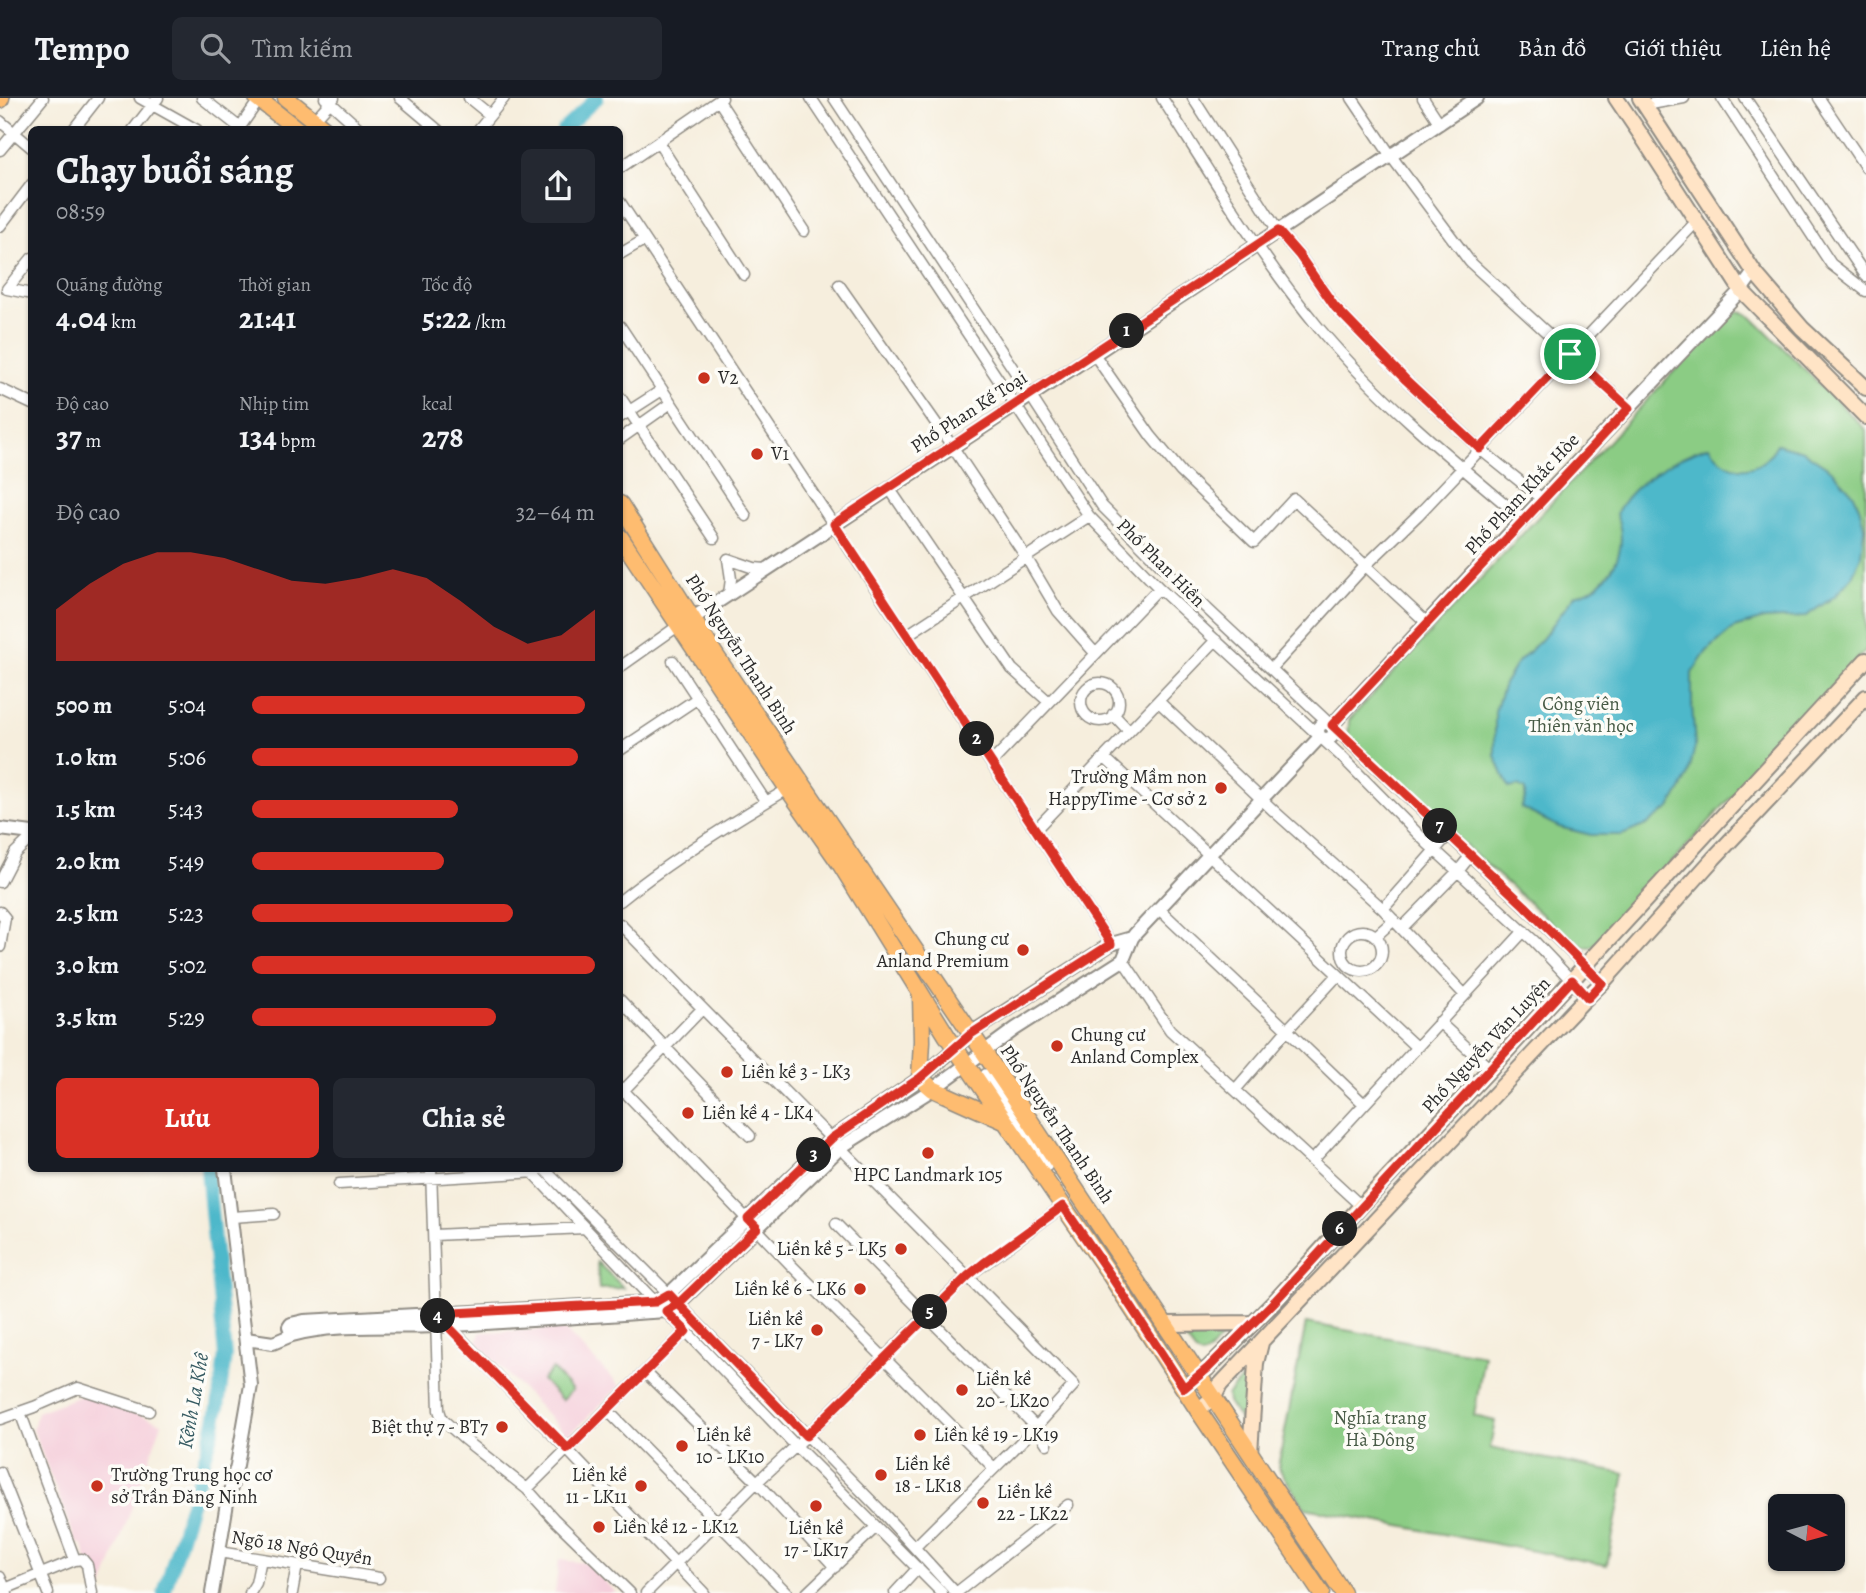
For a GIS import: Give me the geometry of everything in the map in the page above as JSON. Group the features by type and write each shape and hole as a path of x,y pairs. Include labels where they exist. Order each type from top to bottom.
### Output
{"main road":[{"path":"286,98 320,125"},
{"path":"1616,98 1741,290 1866,416"},
{"path":"258,99 293,126"},
{"path":"1642,102 1754,272 1802,328 1866,389"},
{"name":"Phố Nguyễn Thanh Bình","path":"623,509 685,622 788,789 841,865 956,1048 1321,1593"},
{"name":"Phố Nguyễn Thanh Bình","path":"626,542 685,622 723,666 1166,1324 1343,1593"},
{"name":"Phố Nguyễn Văn Luyện","path":"1184,1388 1253,1323 1866,660"},
{"name":"Phố Nguyễn Văn Luyện","path":"1198,1410 1214,1397 1220,1385 1588,998 1714,858 1866,697"},
{"path":"921,994 920,1078 933,1089 1006,1122"},
{"path":"1166,1324 1253,1323"},
{"path":"1250,1453 1256,1363 1261,1342"}],"street":[{"path":"0,150 43,98"},
{"path":"76,126 98,98"},
{"path":"140,98 155,102 191,126"},
{"path":"202,98 237,126"},
{"path":"400,98 433,126"},
{"path":"469,98 490,116"},
{"path":"481,126 504,98"},
{"name":"Phố Phan Hiền","path":"811,98 1089,516 1159,588 1320,737 1427,843 1524,931 1588,998"},
{"name":"Phố Phan Hiền","path":"834,98 1102,506 1171,575 1449,834 1602,983"},
{"path":"1162,98 1256,245 1318,327 1376,390 1462,469 1523,519"},
{"path":"1193,98 1278,231 1299,255 1335,307 1406,380 1480,449 1542,499"},
{"path":"1352,98 1391,156 1471,262 1629,408"},
{"path":"1423,98 1440,124"},
{"name":"Phố Phan Kế Toại","path":"685,622 1094,354 1477,98"},
{"path":"1642,102 1684,98"},
{"path":"1722,98 1831,264 1866,291"},
{"path":"1745,98 1866,276"},
{"path":"1819,98 1866,168"},
{"path":"240,126 258,99"},
{"path":"623,166 721,99 804,231"},
{"path":"320,125 330,100 357,126"},
{"path":"137,126 155,102"},
{"path":"0,121 28,145"},
{"path":"657,142 744,275"},
{"path":"0,226 28,189"},
{"path":"623,207 1170,1030 1361,1206"},
{"path":"1272,668 1366,565 1418,515 1696,221"},
{"path":"623,252 643,240"},
{"path":"28,263 7,289 28,293"},
{"name":"Phố Phạm Khắc Hòe","path":"1320,737 1317,730 1320,725 1324,722 1332,725 1741,290 1754,272"},
{"path":"839,285 952,446 1026,557 1058,611 1095,653"},
{"path":"623,331 746,516"},
{"path":"1094,354 1151,436 1181,472 1254,542 1294,499 1427,623"},
{"path":"0,389 28,403"},
{"path":"1852,404 1866,389"},
{"path":"623,415 662,390"},
{"path":"623,402 714,538"},
{"path":"623,437 671,403"},
{"path":"889,488 1012,669 1049,702"},
{"path":"907,635 1089,516"},
{"path":"626,542 662,590"},
{"path":"729,594 731,579 728,559 746,566 766,569"},
{"path":"992,762 1159,588"},
{"path":"623,665 685,622"},
{"path":"1036,830 1216,640"},
{"path":"673,661 766,802"},
{"path":"1073,678 1087,688"},
{"path":"1101,682 1112,687 1119,697 1118,709 1110,718 1099,721 1087,717 1081,706 1082,694 1087,688 1101,682"},
{"path":"623,748 698,698"},
{"path":"1158,701 1383,909 1464,994"},
{"path":"1114,714 1129,731"},
{"path":"837,1143 933,1089 983,1052 1123,960 1132,938 1320,737"},
{"path":"1105,758 1416,1047"},
{"path":"623,899 648,878 788,789"},
{"path":"0,829 28,834"},
{"path":"1383,909 1449,834"},
{"path":"0,882 15,853 28,839"},
{"path":"1402,928 1471,855"},
{"path":"1158,909 1364,1104"},
{"path":"0,912 5,918 0,947"},
{"path":"1376,936 1394,920"},
{"path":"623,927 1074,1385 1036,1427 915,1547"},
{"path":"1364,931 1376,936 1382,947 1381,960 1373,969 1360,972 1349,967 1342,956 1344,943 1352,934 1364,931"},
{"path":"1312,1161 1524,931"},
{"path":"666,1311 674,1299 837,1143 971,1034 1111,944 1132,938"},
{"path":"1235,1090 1339,975"},
{"path":"623,1003 750,1136"},
{"path":"623,1089 702,1009"},
{"path":"1439,1022 1490,1069"},
{"path":"985,1073 1048,1167"},
{"path":"623,1093 994,1468"},
{"path":"212,1593 250,1389 225,1172"},
{"path":"547,1172 915,1547 956,1593 1068,1505"},
{"path":"340,1184 431,1174 533,1173 655,1302 942,1593"},
{"path":"431,1174 440,1321 439,1410 442,1419 527,1489 630,1593"},
{"path":"646,1593 968,1276 1063,1206"},
{"path":"232,1217 274,1214"},
{"path":"836,1224 1036,1427 1047,1444"},
{"path":"434,1236 585,1228"},
{"path":"246,1339 273,1343 305,1331 674,1299"},
{"path":"440,1321 666,1311"},
{"path":"440,1321 568,1449 704,1593"},
{"path":"527,1489 686,1331"},
{"path":"645,1372 757,1482 835,1567"},
{"path":"0,1419 78,1388 149,1411"},
{"path":"607,1410 787,1593"},
{"path":"20,1412 75,1560"},
{"path":"0,1472 48,1593"},
{"path":"807,1593 876,1527"},
{"name":"Ngõ 18 Ngô Quyền","path":"219,1552 379,1578"},
{"path":"0,1577 4,1591 82,1559 87,1565 92,1593"},
{"path":"250,1593 256,1583 261,1559"},
{"path":"292,1593 297,1565"},
{"path":"895,1593 918,1568"}],"shaded area":[{"path":"564,1329 620,1386 568,1436 477,1343 480,1332"},
{"name":"Trường Trung học cơ sở Trần Đăng Ninh","path":"86,1394 162,1423 101,1593 96,1593 83,1545 76,1542 33,1430 37,1412"},
{"path":"559,1560 586,1563 616,1593 555,1593"}],"green space":[{"name":"Công viên Thiên văn học","path":"1743,312 1752,317 1866,430 1866,650 1598,943 1590,947 1576,945 1348,740 1349,720 1718,324 1732,313"},
{"path":"597,1262 624,1288 599,1289"},
{"name":"Nghĩa trang Hà Đông","path":"1306,1323 1484,1355 1474,1416 1495,1421 1490,1448 1625,1474 1607,1565 1305,1508 1278,1467"},
{"path":"1182,1331 1226,1332 1208,1353 1202,1356 1197,1354"},
{"path":"552,1369 572,1390 562,1400 542,1380"},
{"path":"1246,1374 1242,1423 1228,1402 1227,1395"}],"water":[{"path":"1777,444 1803,451 1833,471 1853,493 1864,527 1861,556 1852,577 1835,596 1805,617 1764,619 1734,628 1707,651 1692,673 1695,746 1688,777 1670,808 1646,825 1622,835 1591,835 1559,827 1521,808 1525,790 1518,786 1509,788 1495,756 1495,711 1504,684 1517,663 1542,639 1575,595 1588,590 1608,575 1619,553 1620,527 1616,514 1623,502 1656,472 1709,446 1725,463 1744,468 1762,462"}],"waterway":[{"path":"567,126 597,98"},
{"name":"Kênh La Khê","path":"164,1593 212,1434 225,1356 207,1172"}],"place":[{"name":"V2","path":"704,378"},
{"name":"V1","path":"757,454"},
{"name":"Trường Mầm non HappyTime - Cơ sở 2","path":"1221,788"},
{"name":"Chung cư Anland Premium","path":"1023,950"},
{"name":"Chung cư Anland Complex","path":"1057,1046"},
{"name":"Liền kề 3 - LK3","path":"727,1072"},
{"name":"Liền kề 4 - LK4","path":"688,1113"},
{"name":"HPC Landmark 105","path":"928,1153"},
{"name":"Liền kề 5 - LK5","path":"901,1249"},
{"name":"Liền kề 6 - LK6","path":"860,1289"},
{"name":"Liền kề 7 - LK7","path":"817,1330"},
{"name":"Liền kề 20 - LK20","path":"962,1390"},
{"name":"Biệt thự 7 - BT7","path":"502,1427"},
{"name":"Liền kề 19 - LK19","path":"920,1435"},
{"name":"Liền kề 10 - LK10","path":"682,1446"},
{"name":"Liền kề 18 - LK18","path":"881,1475"},
{"name":"Trường Trung học cơ sở Trần Đăng Ninh","path":"97,1486"},
{"name":"Liền kề 11 - LK11","path":"641,1486"},
{"name":"Liền kề 22 - LK22","path":"983,1503"},
{"name":"Liền kề 17 - LK17","path":"816,1506"},
{"name":"Liền kề 12 - LK12","path":"599,1527"}],"route":[{"path":"1570,354 1480,449 1406,380 1335,307 1299,255 1278,231 834,524 1111,944 971,1034 920,1078 832,1138 748,1219 757,1228 678,1304 666,1311 686,1331 568,1449 436,1314 655,1302 669,1294 678,1304 715,1341 806,1436 968,1276 1063,1206 1184,1388 1200,1375 1275,1301 1572,980 1588,998 1602,983 1525,906 1332,725 1629,408 1570,354"}]}
